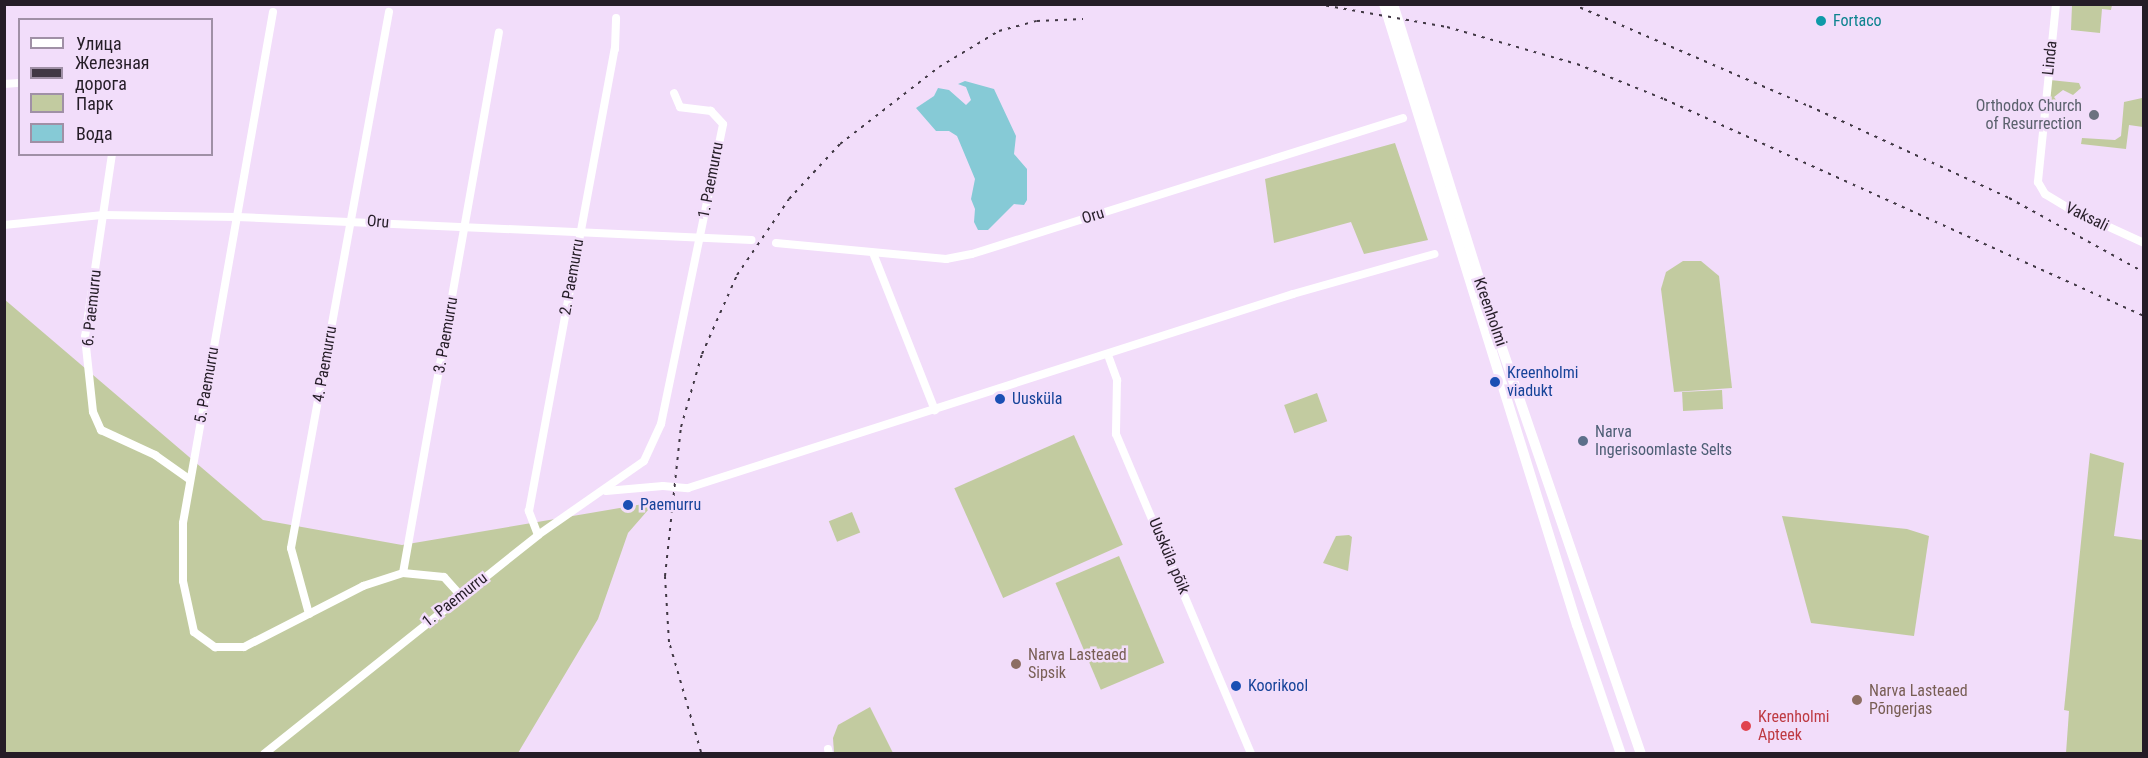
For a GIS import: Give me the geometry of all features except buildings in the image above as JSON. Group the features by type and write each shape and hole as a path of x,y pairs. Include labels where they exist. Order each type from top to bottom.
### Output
{"main road":[{"name":"Kreenholmi","path":"1384,4 1641,753"},
{"name":"Kreenholmi","path":"1393,4 1442,176 1577,625 1621,753"},
{"path":"1577,625 1595,619"}],"street":[{"name":"Linda","path":"2038,182 2056,4"},
{"name":"5. Paemurru","path":"273,12 189,479 183,523 183,581 194,632 215,647 244,647 309,614"},
{"name":"4. Paemurru","path":"309,614 291,548 389,12"},
{"name":"2. Paemurru","path":"538,535 529,511 615,49 616,18"},
{"name":"3. Paemurru","path":"403,573 499,32"},
{"name":"1. Paemurru","path":"264,753 538,535 644,461 656,440 723,124 711,111 680,107 674,93"},
{"name":"Oru","path":"776,243 946,259 972,254 1402,118"},
{"name":"6. Paemurru","path":"112,156 85,338 93,412 101,430 155,455 189,479"},
{"name":"Vaksali","path":"2038,182 2044,194 2072,210 2144,243"},
{"name":"Oru","path":"4,225 103,214 352,220 465,229 700,235 751,240"},
{"path":"873,253 935,410"},
{"path":"601,491 663,486 688,489 1304,291 1434,254"},
{"name":"Uusküla põik","path":"1108,355 1117,380 1116,434 1251,753"},
{"path":"309,614 363,586 403,573 444,577 460,595"}],"green space":[{"path":"2072,5 2112,5 2111,10 2102,9 2100,33 2071,30"},
{"path":"2050,80 2079,83 2081,88 2073,95 2063,90 2054,97 2057,101 2048,103"},
{"path":"2142,98 2143,127 2129,125 2126,149 2081,144 2082,138 2115,140 2121,136 2124,102"},
{"path":"1395,143 1428,240 1364,254 1351,222 1274,243 1265,179"},
{"path":"1683,261 1701,261 1719,276 1732,388 1674,392 1661,289 1666,272"},
{"path":"4,299 263,520 402,545 655,502 628,533 598,619 518,753 5,753"},
{"path":"1722,390 1723,409 1683,411 1682,392"},
{"path":"1317,393 1327,421 1294,433 1284,405"},
{"path":"1074,435 1123,545 1003,598 954,488"},
{"path":"2090,453 2124,463 2114,536 2143,540 2143,753 2066,753 2069,711 2064,710"},
{"path":"852,512 860,532 837,542 829,521"},
{"path":"1782,516 1907,529 1929,536 1914,636 1811,623"},
{"path":"1349,535 1352,537 1348,571 1323,563 1336,536"},
{"path":"1119,556 1164,663 1101,690 1055,583"},
{"path":"870,707 893,753 834,753 833,738 838,725"}],"water":[{"path":"965,81 994,89 1016,136 1014,154 1027,169 1027,200 1024,205 1014,204 988,230 978,230 974,222 975,209 971,199 975,179 957,136 949,131 936,131 916,108 934,96 938,88 949,90 966,105 971,100 966,87 958,84"}],"railway":[{"path":"1317,4 1447,27 1577,64 1664,99 2144,316"},
{"path":"1572,4 1809,106 2009,198 2140,270"},
{"path":"701,752 669,642 665,576 681,427 702,354 737,275 789,199 840,144 939,67 999,31 1037,21 1083,19"}],"place":[{"name":"Fortaco","path":"1821,21"},
{"name":"Orthodox Church of Resurrection","path":"2094,115"},
{"name":"Kreenholmi viadukt","path":"1495,382"},
{"name":"Uusküla","path":"1000,399"},
{"name":"Narva Ingerisoomlaste Selts","path":"1583,441"},
{"name":"Paemurru","path":"628,505"},
{"name":"Narva Lasteaed Sipsik","path":"1016,664"},
{"name":"Koorikool","path":"1236,686"},
{"name":"Narva Lasteaed Põngerjas","path":"1857,700"},
{"name":"Kreenholmi Apteek","path":"1746,726"}]}
